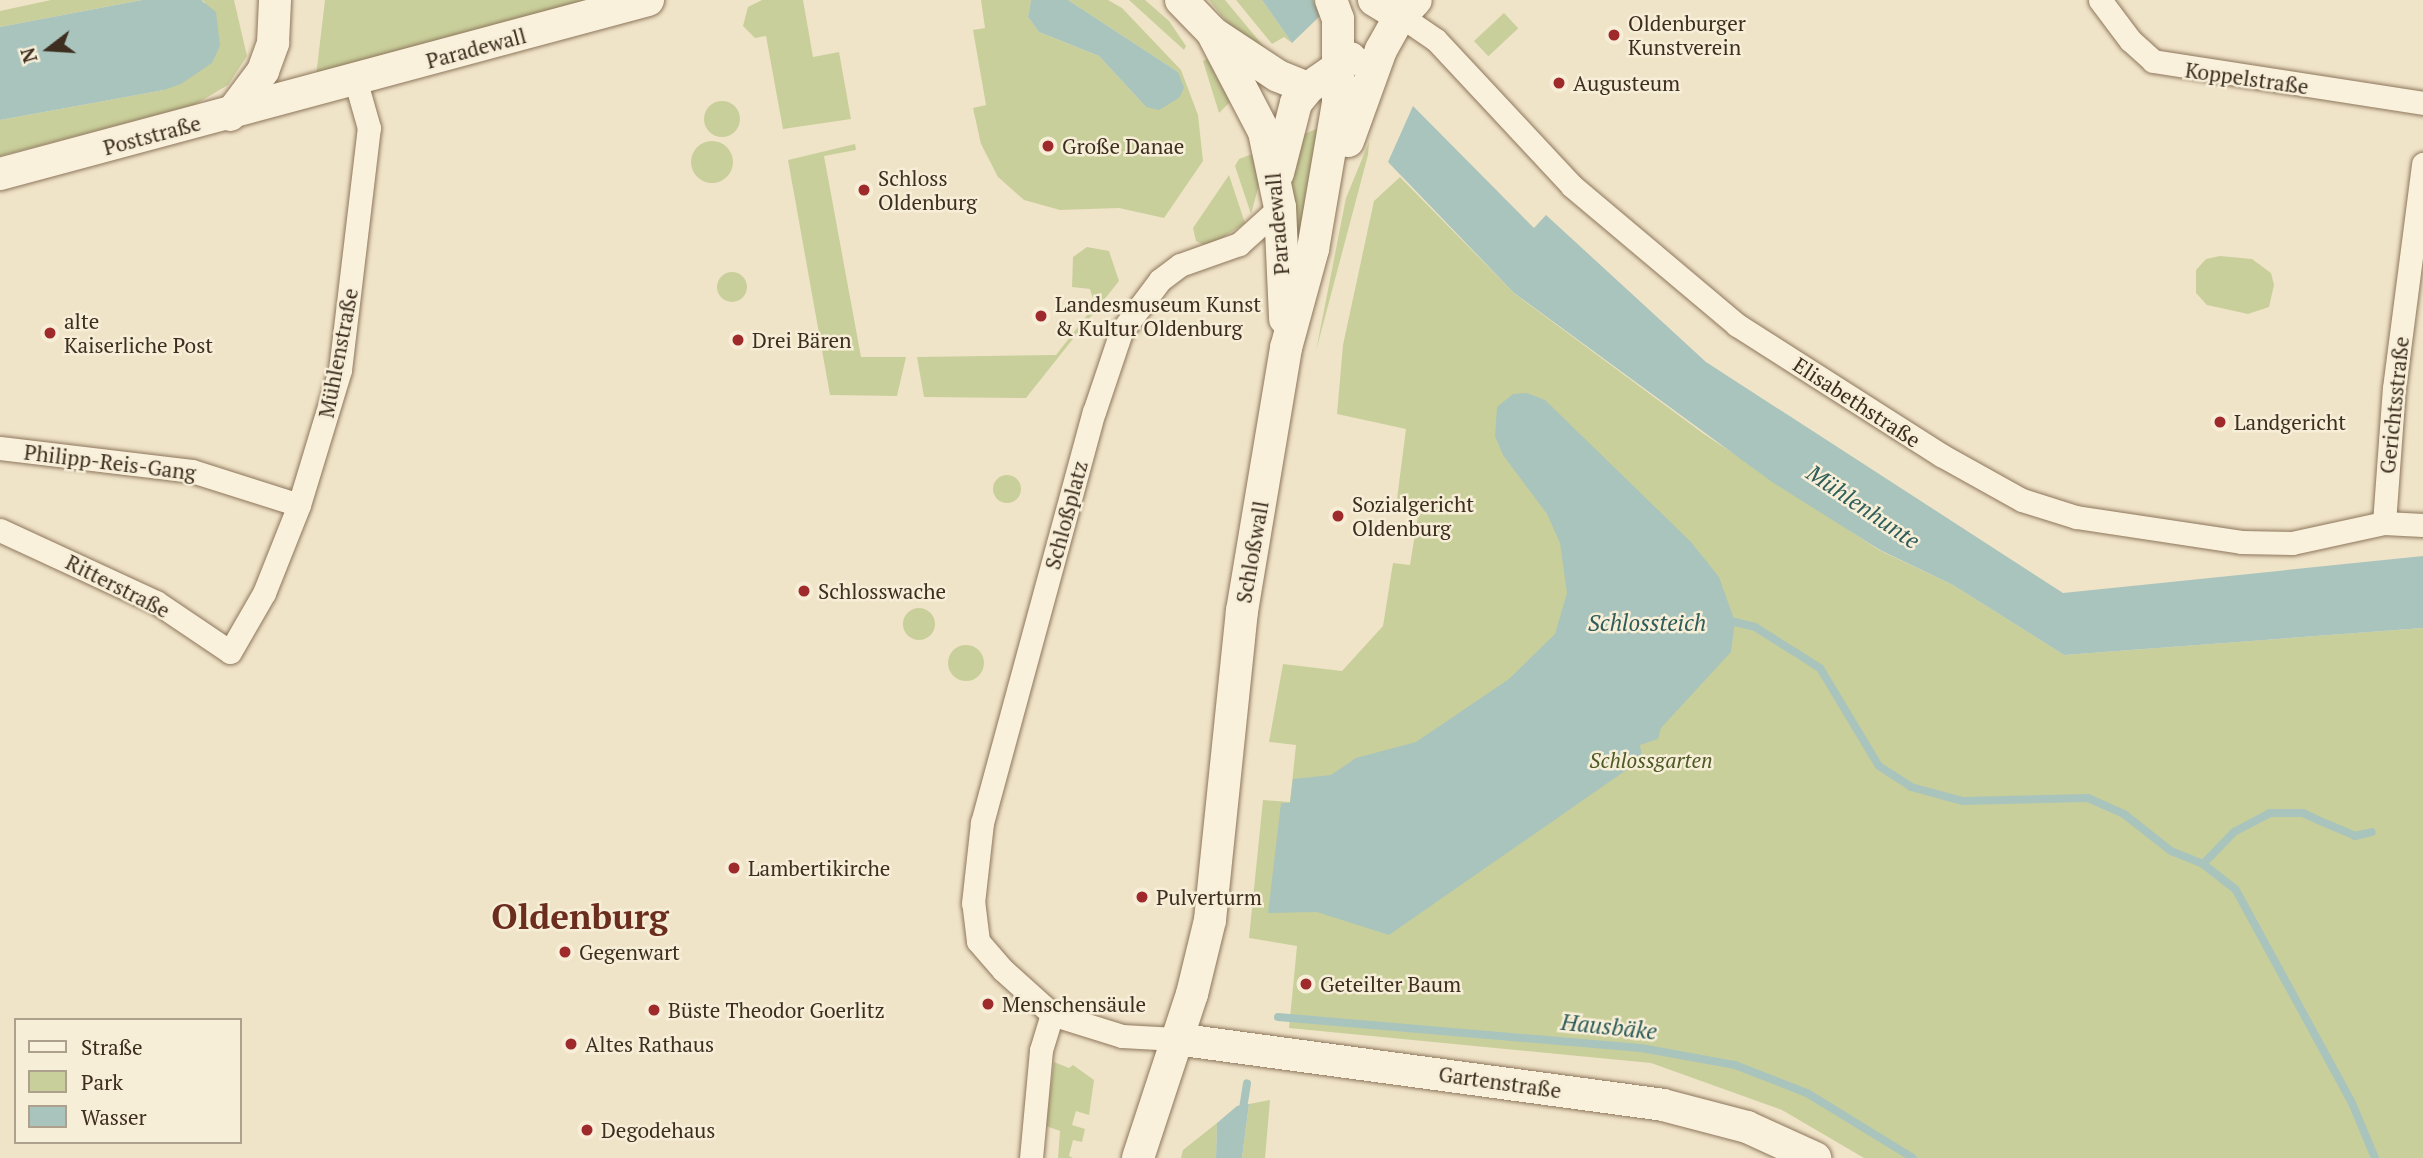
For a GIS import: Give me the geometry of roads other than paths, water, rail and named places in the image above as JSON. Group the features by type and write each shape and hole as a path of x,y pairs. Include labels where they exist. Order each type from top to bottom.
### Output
{"street":[{"path":"230,115 263,71 273,43 275,0"},
{"name":"Paradewall","path":"303,95 648,0"},
{"name":"Paradewall","path":"1181,0 1212,32 1264,132 1278,194 1286,348"},
{"name":"Schloßwall","path":"1138,1158 1192,994 1218,872 1242,611 1286,348 1313,249 1341,67 1338,19 1331,0"},
{"name":"Koppelstraße","path":"2100,0 2141,52 2162,64 2423,103"},
{"path":"1278,194 1289,122 1308,88 1341,67 1397,9"},
{"path":"1313,249 1363,92 1397,9"},
{"name":"Elisabethstraße","path":"1397,9 1436,40 1572,186 1737,325 1941,456 2022,500 2076,517 2241,542 2292,543 2384,523 2423,525"},
{"path":"1212,32 1278,76 1308,88"},
{"name":"Mühlenstraße","path":"230,652 264,593 299,505 340,370 369,128 355,79"},
{"name":"Poststraße","path":"0,174 303,95"},
{"name":"Gerichtsstraße","path":"2384,523 2394,388 2423,164"},
{"name":"Schloßplatz","path":"1052,1014 978,941 973,903 982,822 1112,355 1134,309 1180,265 1239,244 1278,194"},
{"name":"Philipp-Reis-Gang","path":"0,448 192,471 299,505"},
{"name":"Ritterstraße","path":"0,530 156,602 230,652"},
{"path":"1031,1158 1041,1050 1052,1014 1122,1036 1177,1039"},
{"name":"Gartenstraße","path":"1177,1039 1676,1108 1747,1127 1815,1158"}],"water":[{"path":"142,0 201,0 216,12 220,46 212,63 181,84 164,90 0,120 0,27"},
{"path":"1031,0 1068,0 1178,72 1184,88 1179,98 1159,110 1146,107 1099,56 1039,32 1028,17"},
{"path":"1262,0 1313,0 1320,16 1292,43"},
{"name":"Mühlenhunte","path":"1413,106 1534,228 1546,215 1706,362 2063,593 2423,556 2423,628 2064,655 1953,585 1880,550 1772,482 1514,293 1388,162"},
{"name":"Schlossteich","path":"1527,393 1545,400 1691,542 1719,577 1735,622 1731,652 1661,728 1658,739 1640,745 1642,757 1635,764 1389,935 1317,912 1268,913 1281,803 1290,803 1293,779 1331,775 1356,758 1416,742 1509,679 1555,634 1567,593 1560,543 1547,514 1503,455 1495,436 1497,407 1513,394"},
{"path":"1249,1104 1242,1158 1216,1158 1217,1123 1237,1106"}],"waterway":[{"path":"1735,622 1755,627 1793,651"},
{"path":"1795,652 1820,668 1879,766 1911,787 1963,801 2088,798 2124,814 2171,851 2203,864 2235,889"},
{"path":"2203,864 2234,832 2270,813 2303,813 2322,822"},
{"path":"2325,823 2355,836 2372,832"},
{"path":"2237,892 2352,1103 2375,1158"},
{"name":"Hausbäke","path":"1278,1017 1641,1048 1735,1065 1807,1093 1913,1158"},
{"path":"1242,1115 1247,1083"}],"place":[{"name":"Oldenburger Kunstverein","path":"1614,35"},
{"name":"Augusteum","path":"1559,83"},
{"name":"Große Danae","path":"1048,146"},
{"name":"Schloss Oldenburg","path":"864,190"},
{"name":"Landesmuseum Kunst & Kultur Oldenburg","path":"1041,316"},
{"name":"alte Kaiserliche Post","path":"50,333"},
{"name":"Drei Bären","path":"738,340"},
{"name":"Landgericht","path":"2220,422"},
{"name":"Sozialgericht Oldenburg","path":"1338,516"},
{"name":"Schlosswache","path":"804,591"},
{"name":"Lambertikirche","path":"734,868"},
{"name":"Pulverturm","path":"1142,897"},
{"name":"Gegenwart","path":"565,952"},
{"name":"Geteilter Baum","path":"1306,984"},
{"name":"Menschensäule","path":"988,1004"},
{"name":"Büste Theodor Goerlitz","path":"654,1010"},
{"name":"Altes Rathaus","path":"571,1044"},
{"name":"Degodehaus","path":"587,1130"}],"district":[{"name":"Oldenburg","path":"580,916"}],"park label":[{"name":"Schlossgarten","path":"1651,760"}]}
